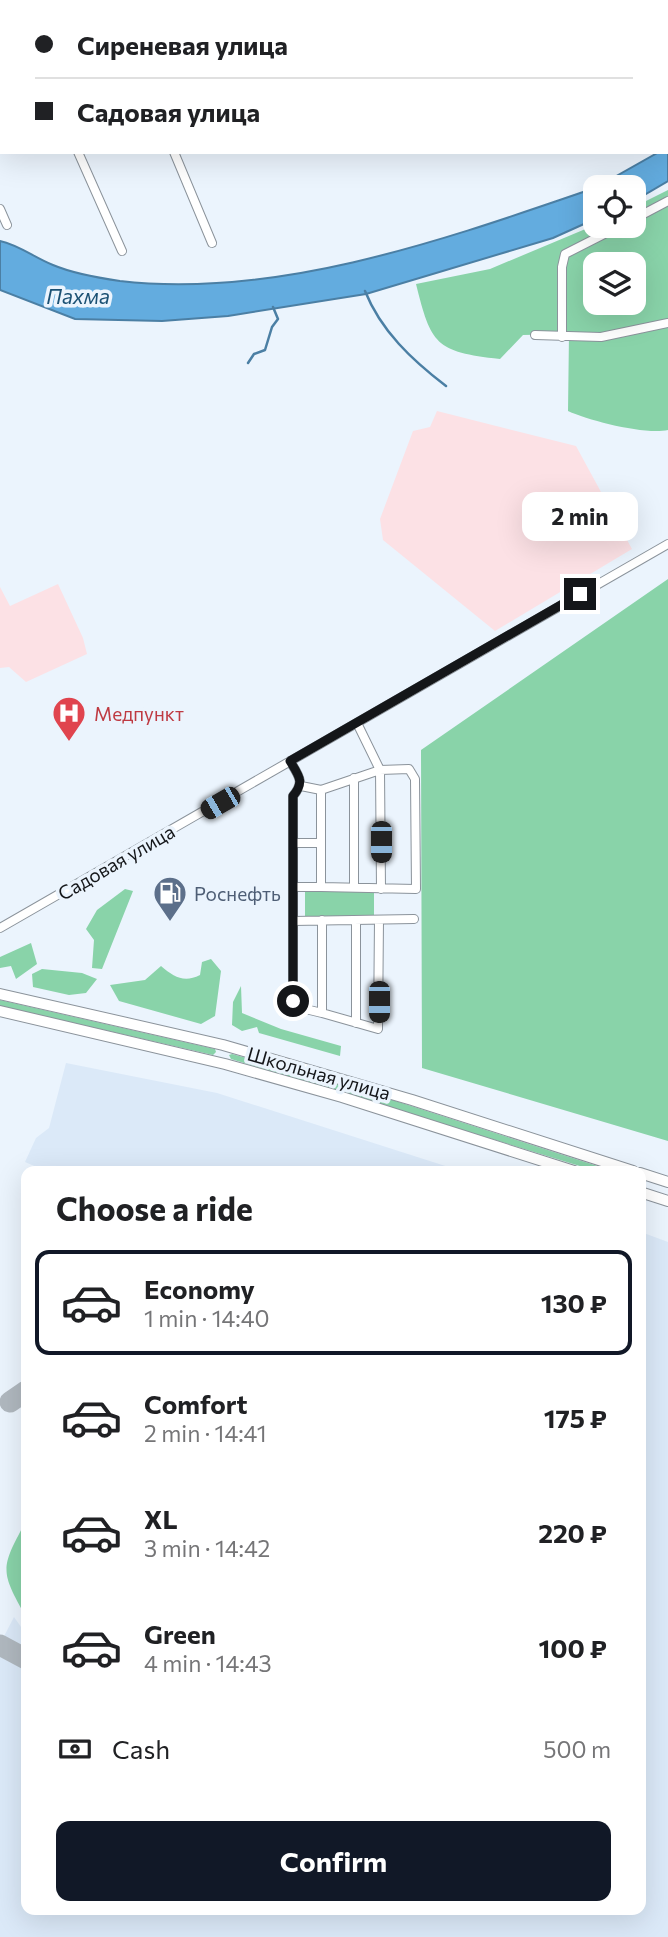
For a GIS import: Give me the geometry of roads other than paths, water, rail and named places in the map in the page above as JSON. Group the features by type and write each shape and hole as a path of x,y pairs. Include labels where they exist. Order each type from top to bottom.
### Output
{"main road":[{"name":"Школьная улица","path":"0,994 223,1045 412,1100 617,1166"},
{"name":"Школьная улица","path":"0,1011 218,1062 342,1097 558,1166"},
{"path":"218,1062 223,1045"},
{"path":"646,1175 668,1182"},
{"path":"646,1194 668,1201"}],"street":[{"path":"79,154 122,251"},
{"path":"175,154 212,243"},
{"path":"646,213 668,201"},
{"path":"0,209 7,225"},
{"path":"562,337 562,267 565,254 596,238"},
{"path":"535,335 601,337 668,323"},
{"name":"Садовая улица","path":"0,928 668,544"},
{"path":"357,723 380,770 381,889"},
{"path":"290,761 301,780 301,786 293,796 293,1006 378,1029 379,919"},
{"path":"293,887 416,889 415,779 409,769 380,770 321,790 301,786"},
{"path":"354,778 354,887"},
{"path":"321,790 321,887"},
{"path":"293,844 321,842"},
{"path":"293,921 414,919"},
{"path":"322,920 322,1013"},
{"path":"356,920 356,1023"}],"water":[{"path":"655,154 668,154 668,181 646,194 646,175 618,175"},
{"name":"Пахма","path":"583,192 583,224 553,238 366,294 228,316 162,321 75,319 0,290 0,241 77,273 120,281 180,284 240,281 301,273 421,245"}],"waterway":[{"path":"365,291 380,319 399,344 446,386"},
{"path":"248,363 254,354 265,350 272,327 278,319 273,307"}],"place":[{"name":"Медпункт","path":"69,743"},
{"name":"Роснефть","path":"170,923"}]}
